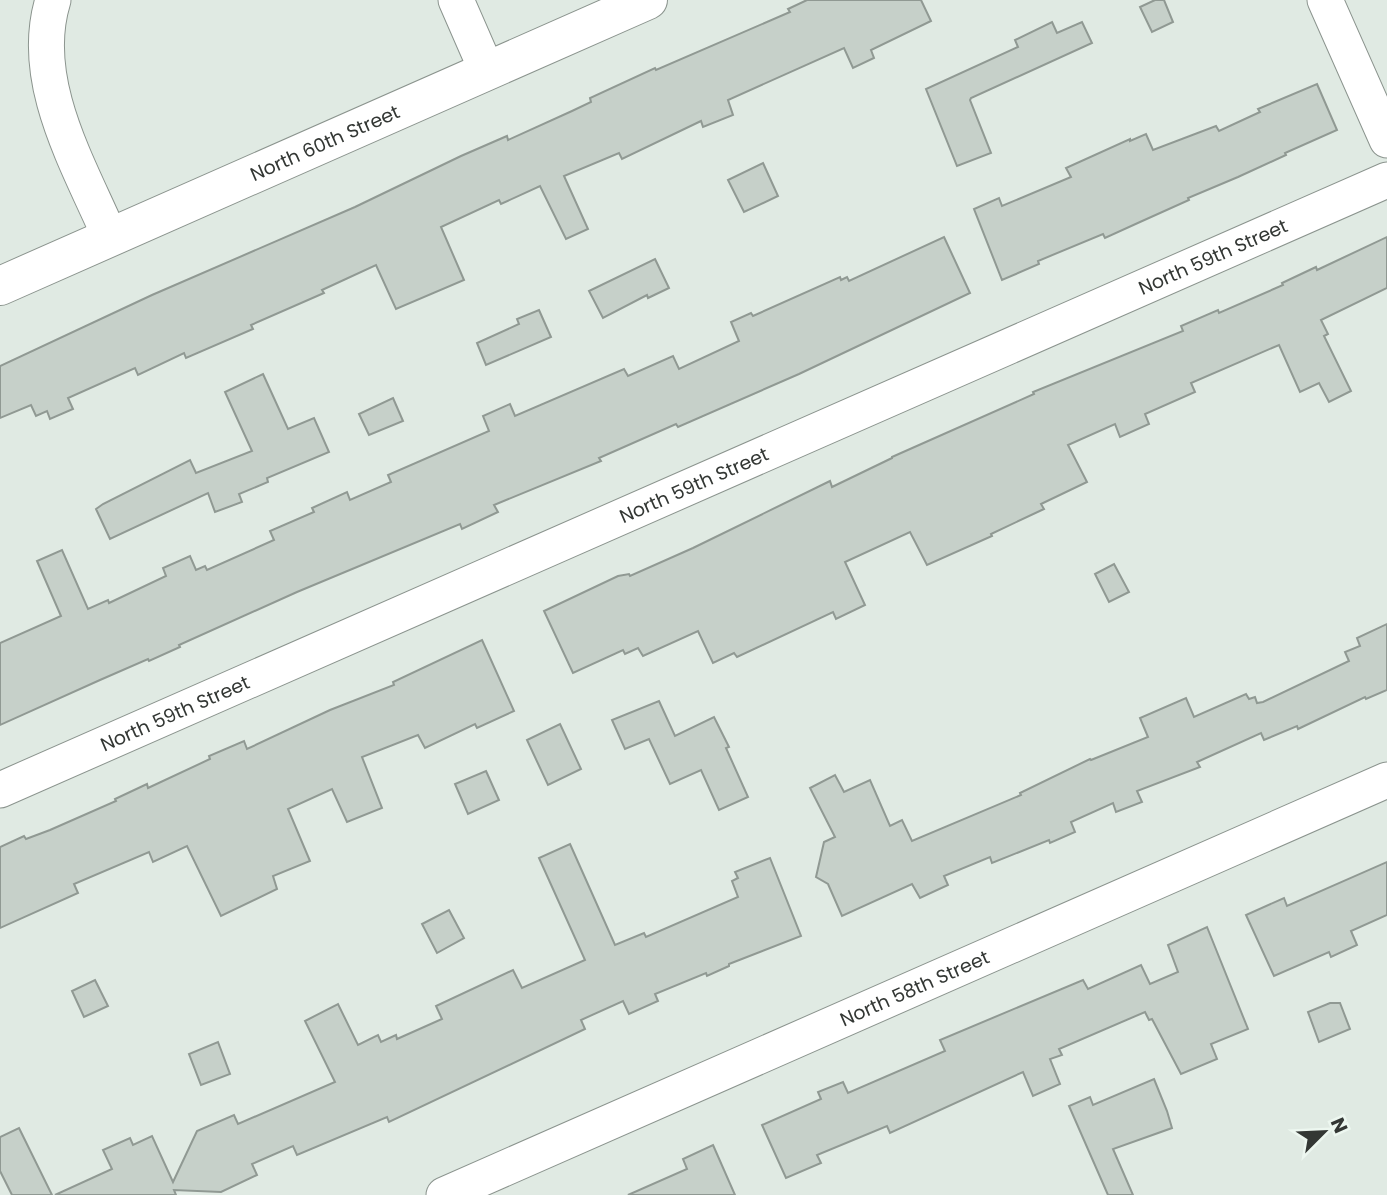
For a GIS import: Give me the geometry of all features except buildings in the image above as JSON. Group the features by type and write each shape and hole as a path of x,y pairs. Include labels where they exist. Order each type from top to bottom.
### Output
{"main road":[{"name":"North 60th Street","path":"0,286 648,0"}],"street":[{"path":"53,0 46,51 50,84 61,122 110,237"},
{"path":"456,0 486,71"},
{"path":"1325,0 1387,140"},
{"name":"North 59th Street","path":"0,790 1387,180"},
{"name":"North 58th Street","path":"444,1195 1387,780"}]}
